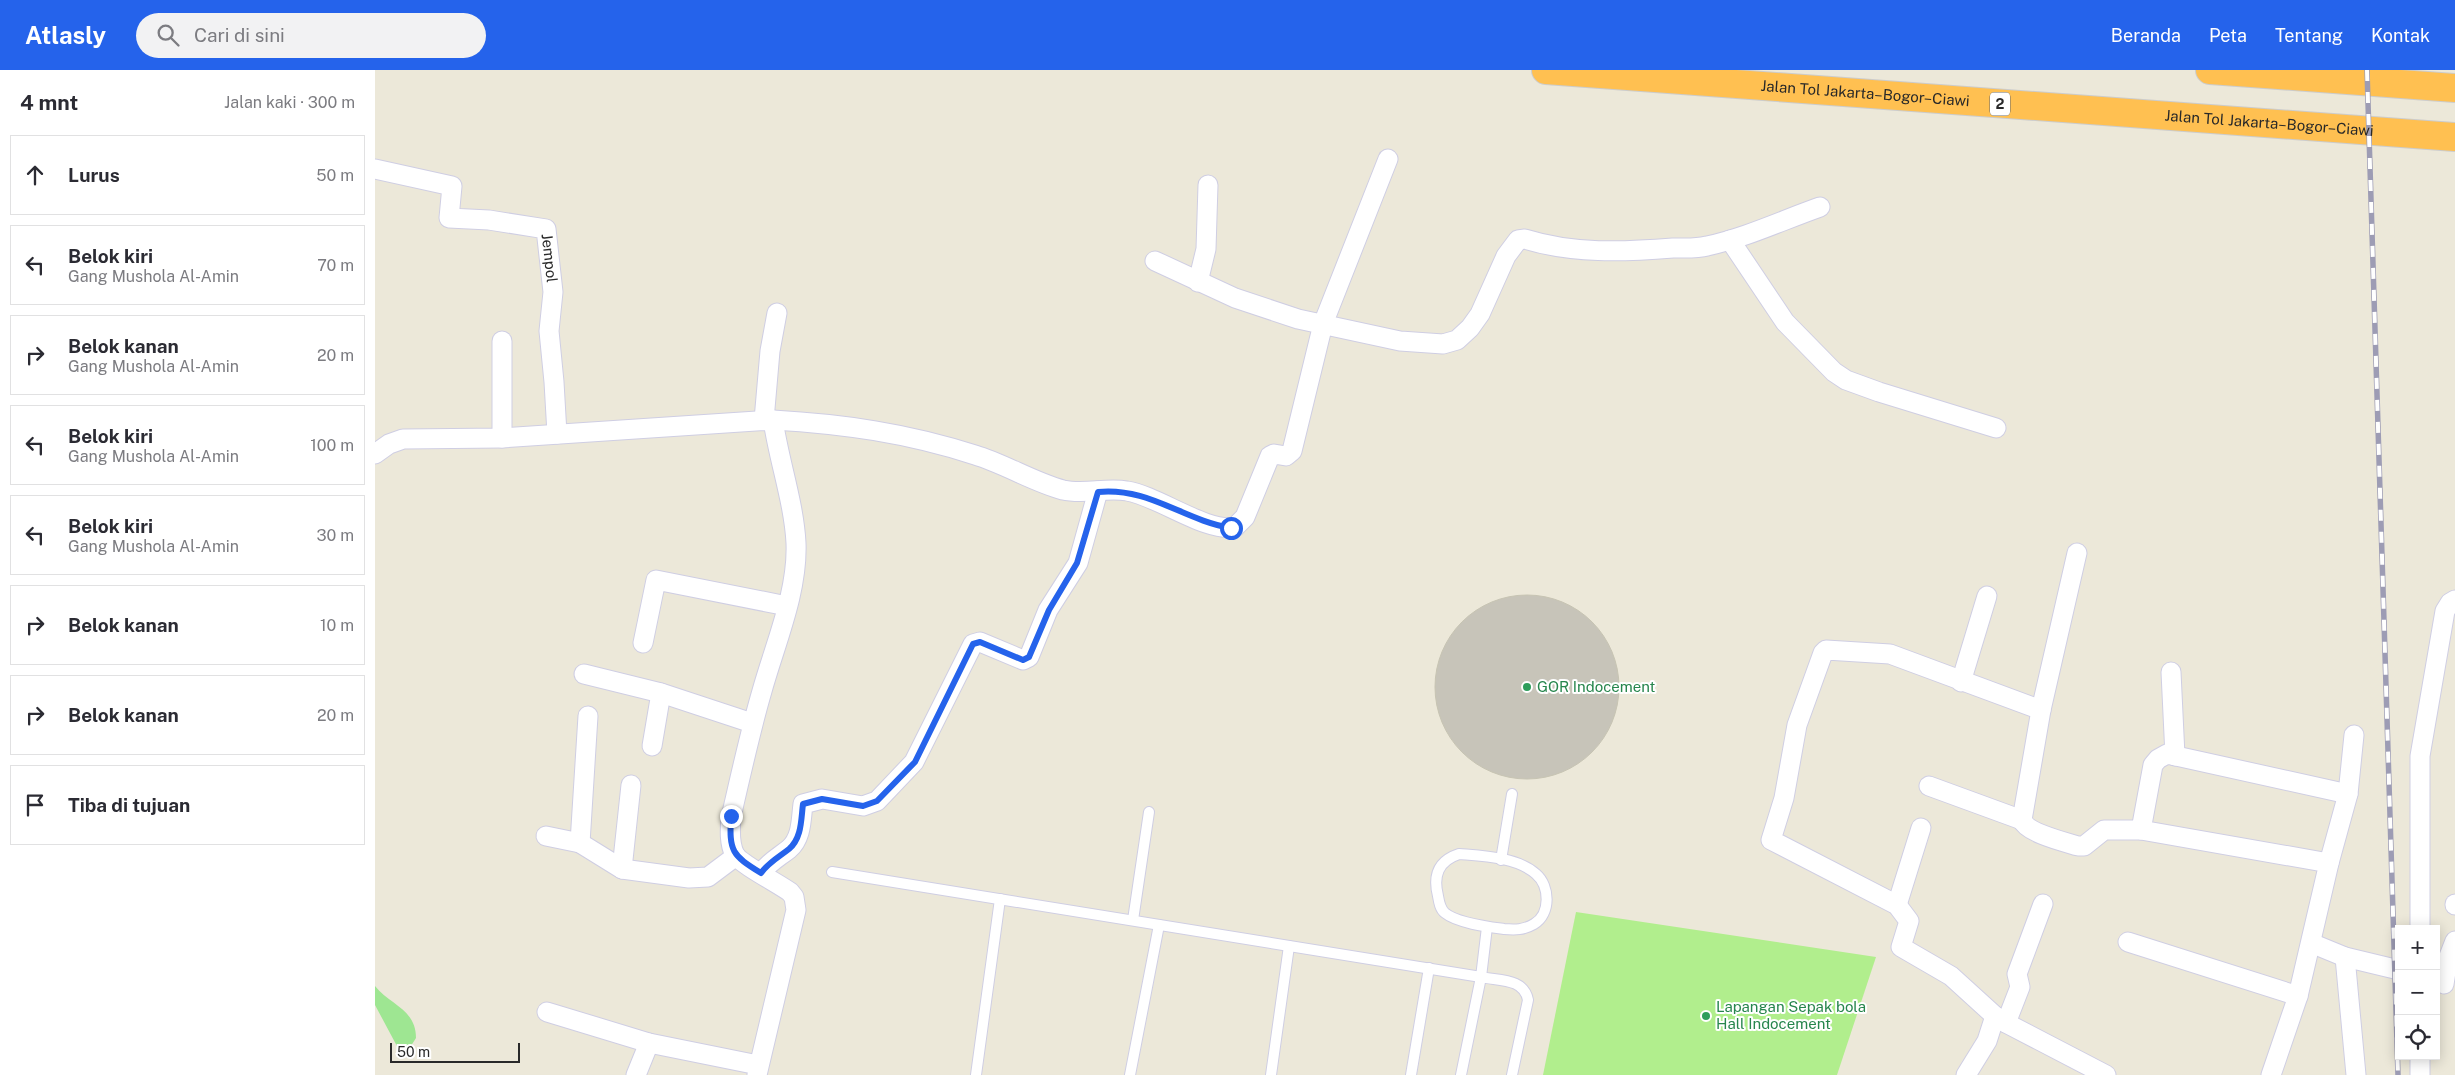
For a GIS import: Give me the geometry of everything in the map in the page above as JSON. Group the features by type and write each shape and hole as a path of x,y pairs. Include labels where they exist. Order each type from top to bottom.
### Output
{"highway":[{"name":"Jalan Tol Jakarta–Bogor–Ciawi","path":"1546,70 2455,137"},
{"path":"2210,70 2455,88"}],"street":[{"path":"375,454 389,444 403,439 502,438 768,420 836,424 896,434 976,455 1061,489 1079,492 1127,491 1153,498 1215,525 1231,528 1238,526 1245,517 1270,456 1275,454 1286,456 1293,451 1323,324 1388,159"},
{"name":"Jempol","path":"375,169 452,186 449,218 489,220 546,229 553,292 549,331 557,434"},
{"path":"1198,282 1206,249 1208,184"},
{"path":"1155,261 1198,282 1298,319 1400,341 1443,344 1457,340 1469,328 1479,314 1506,256 1518,240 1525,239 1571,249 1630,251 1705,247 1730,240 1819,207"},
{"path":"1730,240 1785,322 1834,372 1846,380 1879,392 1996,428"},
{"path":"547,1012 649,1043 757,1070 795,910 794,897 790,892 736,856 731,844 731,816 752,723 787,606 795,572 796,544 768,420 770,351 777,313"},
{"path":"502,341 502,438"},
{"path":"761,873 778,855 790,849 800,831 803,804 822,799 863,806 877,801 915,762 973,644 980,642 1023,660 1029,657 1049,610 1077,563 1098,492"},
{"path":"2022,820 2041,710 2077,553"},
{"path":"643,643 657,580 787,606"},
{"path":"1961,682 1987,596"},
{"path":"2420,925 2420,756 2445,611 2450,603 2455,600"},
{"path":"2041,710 1961,682 1890,654 1828,649 1823,653 1797,725 1784,798 1771,840 1897,905 1909,921 1901,947 1951,976 2001,1020 2106,1075"},
{"path":"2171,672 2175,756"},
{"path":"584,674 661,693 752,723"},
{"path":"652,746 661,693"},
{"path":"580,843 588,716"},
{"path":"2271,1075 2298,996 2329,863 2348,794 2355,735"},
{"path":"2141,830 2153,766 2158,758 2167,754 2348,794"},
{"path":"622,869 631,785"},
{"path":"1929,786 2022,820 2025,825 2035,831 2078,846 2084,846 2104,830 2141,830 2329,863"},
{"path":"1897,905 1921,828"},
{"path":"546,836 580,843 622,869 701,878 716,873 736,856"},
{"path":"1966,1075 2021,988 2017,974 2043,904"},
{"path":"2445,983 2449,954 2455,940"},
{"path":"2129,942 2298,996"},
{"path":"2311,943 2345,957 2395,969"},
{"path":"2345,957 2356,1075"},
{"path":"636,1075 649,1043"},
{"path":"2420,1060 2420,1075"}],"lane":[{"path":"1501,860 1512,794"},
{"path":"1133,920 1149,812"},
{"path":"1459,854 1501,860 1519,865 1535,873 1543,882 1546,904 1542,915 1535,924 1517,930 1487,927 1449,916 1443,912 1435,886 1442,864 1449,857 1459,854"},
{"path":"832,872 1520,984 1526,991 1528,1000 1512,1075"},
{"path":"976,1075 1000,899"},
{"path":"1131,1075 1159,925"},
{"path":"1461,1075 1481,977 1487,927"},
{"path":"1271,1075 1289,946"},
{"path":"1411,1075 1429,968"}],"green space":[{"name":"Lapangan Sepak bola Hall Indocement","path":"1576,912 1876,957 1837,1075 1543,1075"},
{"path":"375,986 412,1020 416,1038 409,1049 403,1052 398,1048 375,1005"}],"building":[{"name":"GOR Indocement","path":"1518,595 1536,595 1554,599 1578,610 1598,628 1604,636 1615,660 1619,696 1612,722 1604,738 1586,758 1578,764 1554,775 1536,779 1518,779 1500,775 1476,764 1456,746 1450,738 1439,714 1435,696 1435,678 1439,660 1450,636 1468,616 1476,610 1500,599"}],"railway":[{"path":"2367,70 2398,1075"}],"place":[{"name":"GOR Indocement","path":"1527,687"},
{"name":"Lapangan Sepak bola Hall Indocement","path":"1706,1016"}],"route":[{"path":"731,816 731,844 736,856 761,873 778,855 790,849 800,831 803,804 822,799 863,806 877,801 897,778 915,762 940,715 973,644 980,642 1008,656 1023,660 1029,657 1049,610 1077,563 1098,492 1111,490 1127,491 1153,498 1195,518 1231,528"}]}
